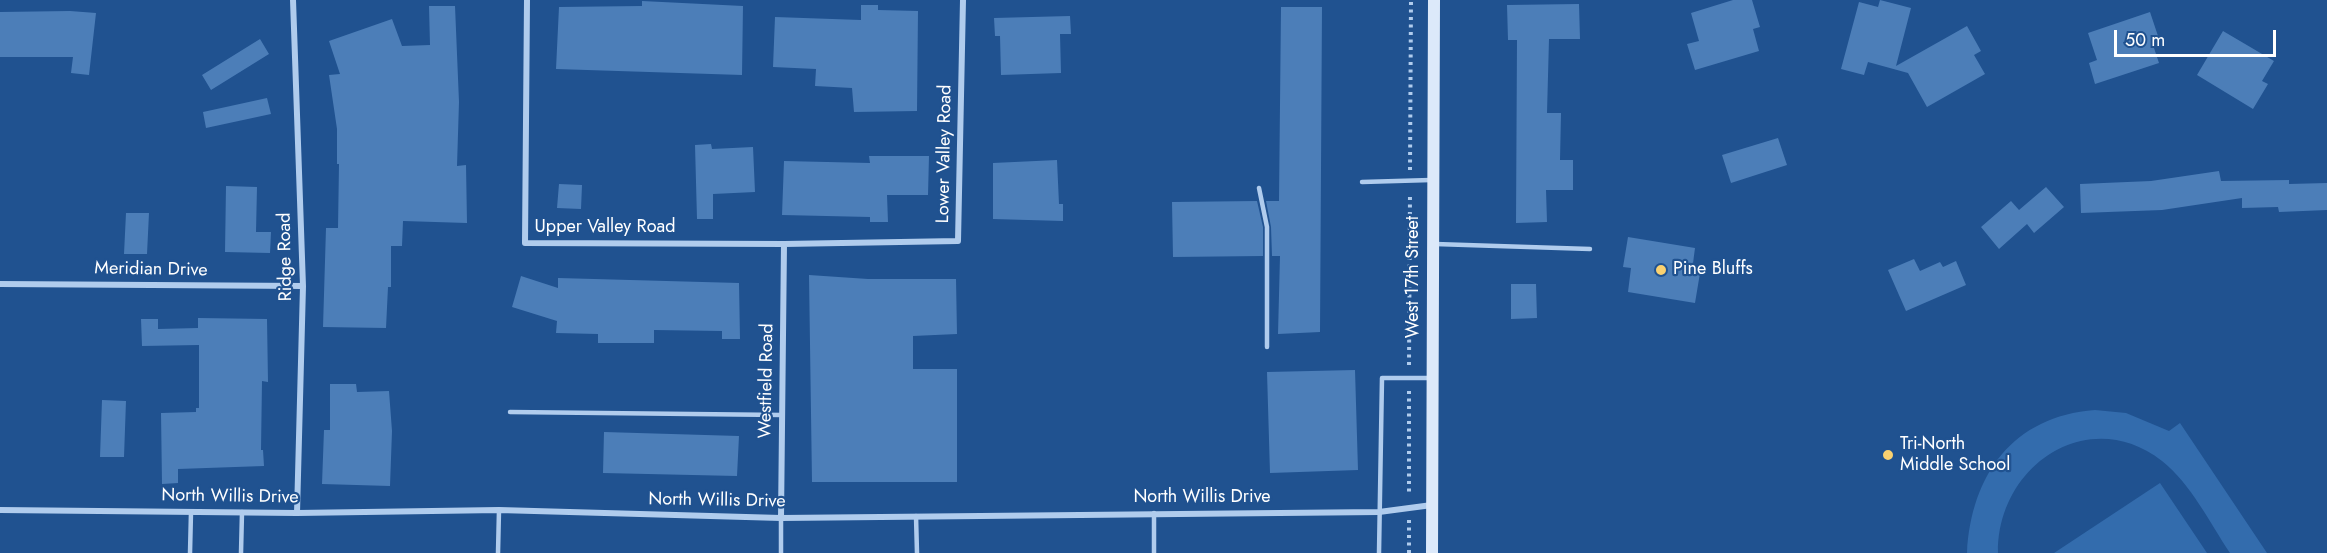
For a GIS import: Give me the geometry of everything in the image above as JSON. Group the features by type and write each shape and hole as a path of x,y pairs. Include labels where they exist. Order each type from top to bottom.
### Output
{"main road":[{"name":"West 17th Street","path":"1432,553 1434,0"}],"street":[{"name":"Ridge Road","path":"293,0 303,286 297,513"},
{"name":"Upper Valley Road","path":"527,0 525,243 784,244"},
{"name":"Lower Valley Road","path":"784,244 958,241 963,0"},
{"name":"Westfield Road","path":"781,518 784,244"},
{"name":"Meridian Drive","path":"0,284 303,286"},
{"name":"North Willis Drive","path":"0,510 297,513 499,510 781,518 1379,512 1432,505"}],"lane":[{"path":"1362,182 1432,180"},
{"path":"1259,188 1267,228 1267,347"},
{"path":"1432,244 1590,249"},
{"path":"1379,553 1382,378 1432,378"},
{"path":"510,412 782,415"},
{"path":"498,553 499,510"},
{"path":"190,553 191,512"},
{"path":"241,553 242,512"},
{"path":"1154,513 1154,553"},
{"path":"916,516 917,553"},
{"path":"781,518 782,553"}],"path":[{"path":"1409,490 1411,0"},
{"path":"1409,533 1409,553"}],"shaded area":[{"path":"2095,410 2126,413 2169,431 2180,423 2267,553 2230,553 2191,492 2172,470 2162,461 2134,445 2105,439 2078,442 2052,453 2030,470 2013,493 2002,521 1998,553 1967,553 1970,525 1977,499 1988,475 2002,455 2020,437 2041,424 2066,415"},
{"path":"2160,483 2207,553 2054,553"}],"building":[{"path":"1733,0 1752,0 1760,27 1753,29 1759,51 1695,70 1687,44 1699,41 1691,13"},
{"path":"1880,0 1911,8 1896,66 1967,26 1981,51 1974,55 1985,74 1927,107 1908,73 1868,62 1864,75 1841,69 1859,2 1878,7"},
{"path":"642,1 743,6 742,75 556,69 559,7 642,6"},
{"path":"1579,4 1580,39 1549,39 1547,113 1561,113 1560,160 1573,160 1573,190 1546,190 1547,222 1516,223 1517,40 1508,40 1507,5"},
{"path":"861,5 878,5 878,10 918,11 917,111 854,112 852,88 815,86 816,69 773,67 775,17 861,20"},
{"path":"429,6 455,6 459,102 457,166 466,165 467,223 403,221 402,246 391,246 391,287 388,287 386,328 323,327 326,228 338,228 337,129 329,75 340,74 329,41 392,19 402,46 430,45"},
{"path":"1281,7 1322,7 1320,332 1278,334 1280,256 1272,256 1271,227 1266,201 1279,201"},
{"path":"0,12 96,13 89,75 71,73 73,57 0,57"},
{"path":"2150,12 2159,39 2152,42 2159,63 2095,84 2089,63 2097,60 2088,33"},
{"path":"1070,16 1071,34 1060,34 1061,73 1001,75 1000,36 995,36 994,18"},
{"path":"2223,31 2274,61 2262,81 2268,84 2253,109 2197,75"},
{"path":"260,39 269,54 211,90 202,75"},
{"path":"267,98 271,114 206,128 203,112"},
{"path":"1778,138 1787,165 1731,183 1722,155"},
{"path":"711,144 712,149 753,147 755,192 713,194 713,219 697,219 695,145"},
{"path":"869,156 929,156 928,195 887,195 888,222 870,222 870,217 782,215 784,161 870,163"},
{"path":"1057,160 1059,204 1063,204 1063,221 993,219 993,163"},
{"path":"2219,171 2221,181 2289,180 2289,184 2327,183 2327,210 2279,212 2278,207 2242,208 2242,198 2162,210 2081,213 2080,184 2151,181"},
{"path":"559,184 582,185 581,209 557,208"},
{"path":"226,186 257,187 256,232 271,232 270,253 225,252"},
{"path":"2046,187 2064,207 2034,233 2027,224 1999,249 1981,227 2011,201 2019,210"},
{"path":"1257,201 1263,227 1263,256 1173,257 1172,202"},
{"path":"126,213 149,213 147,254 124,254"},
{"name":"Pine Bluffs","path":"1628,237 1695,248 1692,271 1700,273 1695,303 1628,292 1631,268 1623,267"},
{"path":"1914,259 1920,271 1940,262 1943,267 1956,261 1966,285 1906,311 1888,270"},
{"path":"809,275 868,279 956,279 957,334 913,336 913,369 957,369 957,482 812,482"},
{"path":"521,276 558,288 558,278 739,283 740,339 722,339 722,331 654,330 654,343 598,343 598,334 556,333 557,321 512,307"},
{"path":"1511,284 1536,284 1537,318 1511,319"},
{"path":"198,318 267,319 268,382 262,381 261,450 263,450 264,466 178,469 178,483 162,484 161,413 196,412 196,408 199,408 199,345 142,346 141,319 158,319 158,329 198,328"},
{"path":"1355,370 1358,470 1270,473 1267,372"},
{"path":"330,384 356,384 357,392 389,391 392,431 390,486 322,484 324,430 330,430"},
{"path":"102,400 126,401 124,457 100,457"},
{"path":"604,432 739,436 737,476 603,473"}],"place":[{"name":"Pine Bluffs","path":"1661,270"},
{"name":"Tri-North Middle School","path":"1888,455"}]}
